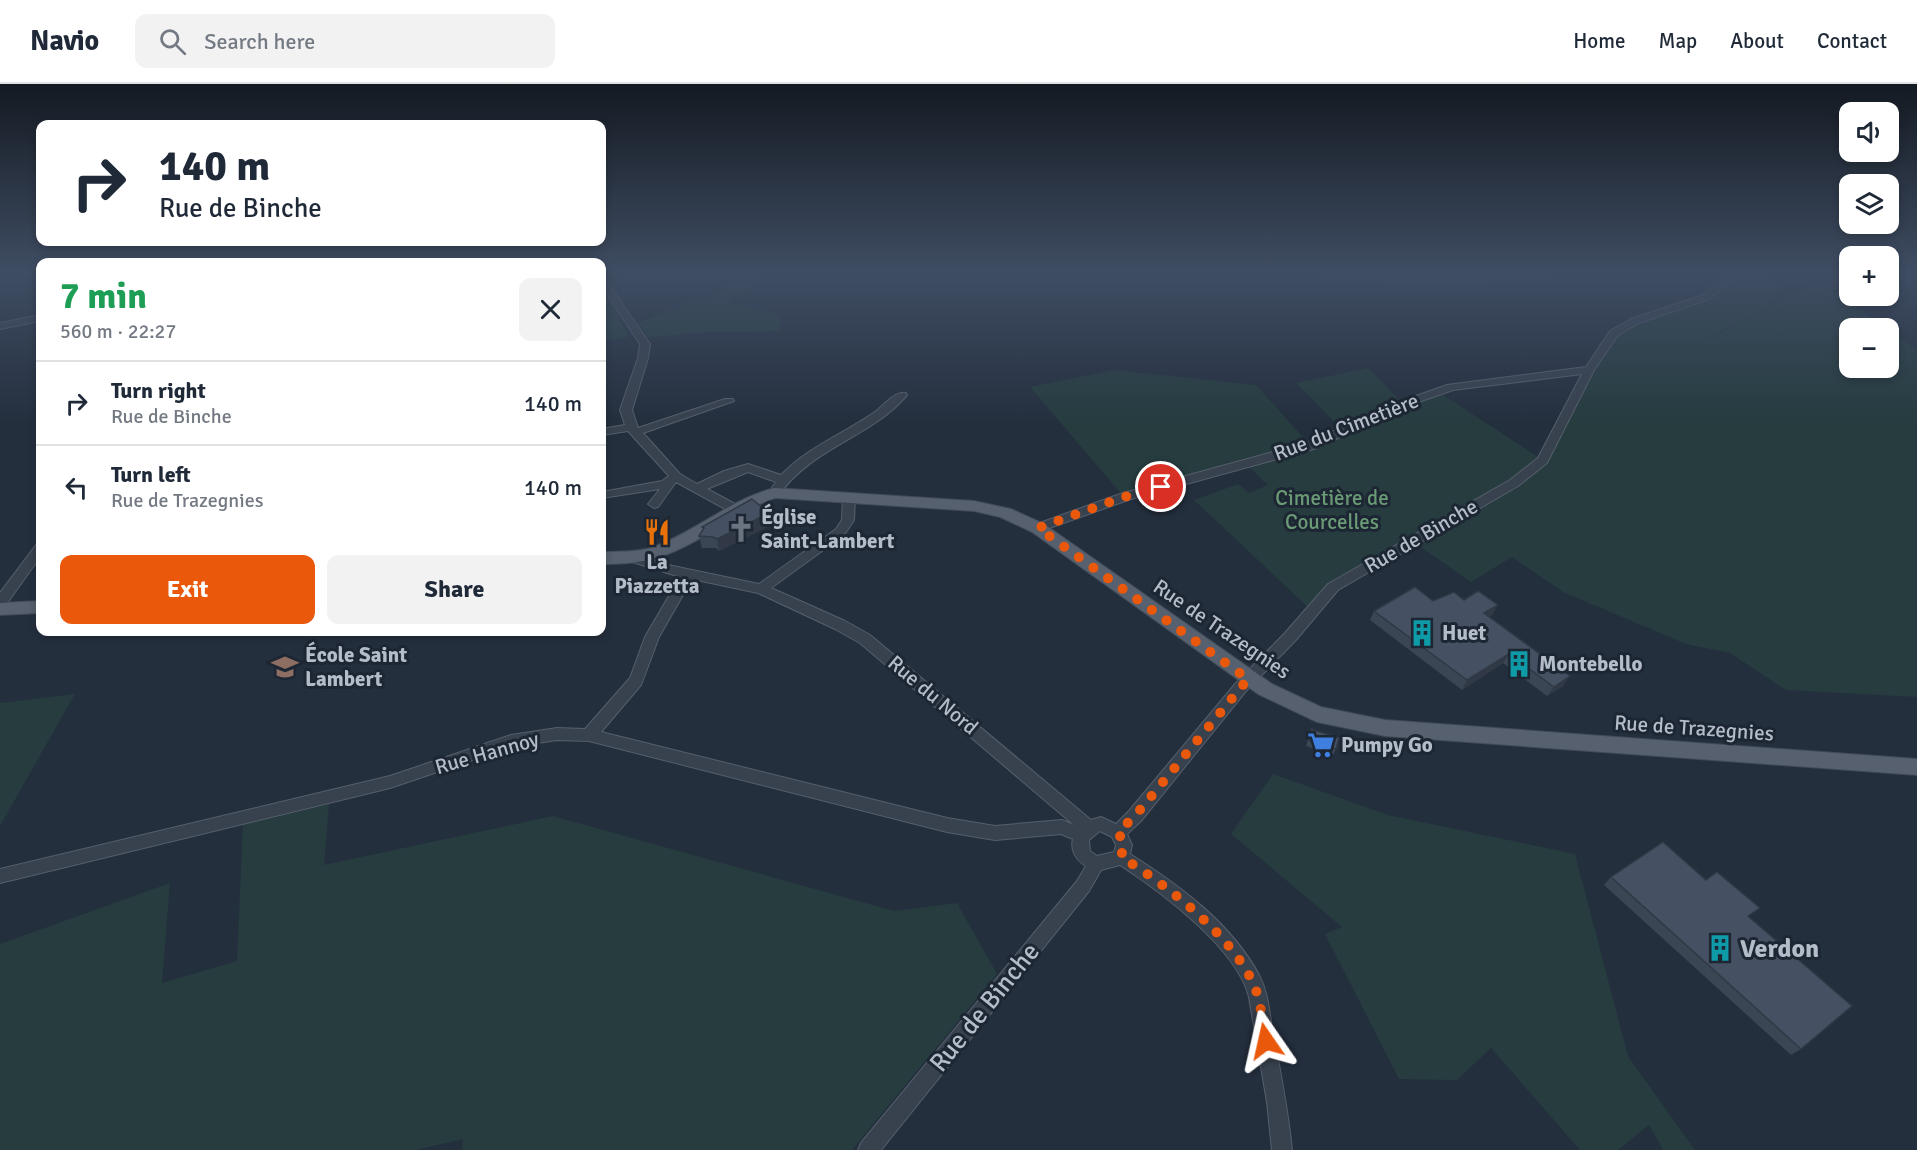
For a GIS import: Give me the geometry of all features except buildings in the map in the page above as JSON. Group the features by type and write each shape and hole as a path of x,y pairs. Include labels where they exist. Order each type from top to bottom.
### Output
{"main road":[{"name":"Rue de Trazegnies","path":"778,486 849,497 974,506 1005,513 1038,528 1248,679 1317,714 1385,728 1917,767"},
{"path":"606,558 660,551 733,508 778,486"},
{"path":"0,609 36,607"}],"street":[{"path":"0,326 16,323"},
{"path":"631,323 645,344 644,358 626,410 634,430 666,468 672,479"},
{"name":"Rue de Binche","path":"1118,832 1135,816 1248,679 1290,637 1333,587 1514,483 1535,468 1551,447 1589,370 1618,330 1632,323"},
{"name":"Rue du Cimetière","path":"1038,528 1124,497 1310,446 1403,404 1451,387 1589,370"},
{"path":"698,488 728,474 748,468 778,486 815,451 873,418 902,395"},
{"path":"606,432 634,430 729,401"},
{"path":"654,504 672,479"},
{"path":"606,495 672,479 698,488 733,508"},
{"path":"761,589 840,532 848,520 849,497"},
{"path":"0,603 36,554"},
{"name":"Rue du Nord","path":"628,556 666,569 761,589 865,639 1085,831"},
{"path":"590,735 636,681 652,637 689,573"},
{"name":"Rue Hannoy","path":"0,876 390,782 511,741 557,734 590,735 947,825 995,833 1062,826 1085,831"},
{"path":"1101,824 1118,832 1124,844 1121,857 1109,862 1096,863 1086,857 1080,845 1085,831 1101,824"},
{"path":"1121,857 1140,869 1192,911 1233,949 1254,984 1269,1060 1282,1150"},
{"name":"Rue de Binche","path":"868,1150 1083,886 1096,863"}],"green space":[{"path":"606,323 621,323 629,337 606,340"},
{"path":"638,323 781,323 780,331 694,333 648,338"},
{"name":"Cimetière de Courcelles","path":"1636,323 1738,323 1709,339 1741,323 1839,323 1839,378 1899,378 1899,337 1917,350 1917,697 1786,690 1730,653 1686,644 1563,592 1512,557 1471,582 1412,541 1333,587 1311,610 1194,500 1238,484 1249,493 1268,485 1246,464 1124,497 1030,387 1114,370 1256,385 1310,445 1343,431 1296,383 1369,368 1403,404 1437,391 1543,460 1589,370 1618,330"},
{"path":"75,694 0,826 0,703"},
{"path":"1273,774 1388,815 1575,854 1628,1056 1695,1150 1663,1150 1649,1125 1618,1150 1580,1150 1491,1048 1457,1080 1399,1079 1325,934 1342,927 1231,834"},
{"path":"329,804 324,865 553,816 894,911 957,903 997,974 852,1150 462,1150 463,1139 416,1150 0,1150 0,944 170,883 162,983 237,961 243,824"}],"place":[{"name":"Église Saint-Lambert","path":"741,529"},
{"name":"La Piazzetta","path":"657,532"},
{"name":"Huet","path":"1422,633"},
{"name":"Montebello","path":"1519,664"},
{"name":"École Saint Lambert","path":"285,667"},
{"name":"Pumpy Go","path":"1321,745"},
{"name":"Verdon","path":"1720,948"}],"route":[{"path":"1161,487 1124,497 1038,528 1248,679 1135,816 1118,832 1124,844 1121,857 1140,869 1192,911 1233,949 1254,984 1266,1041"}]}
